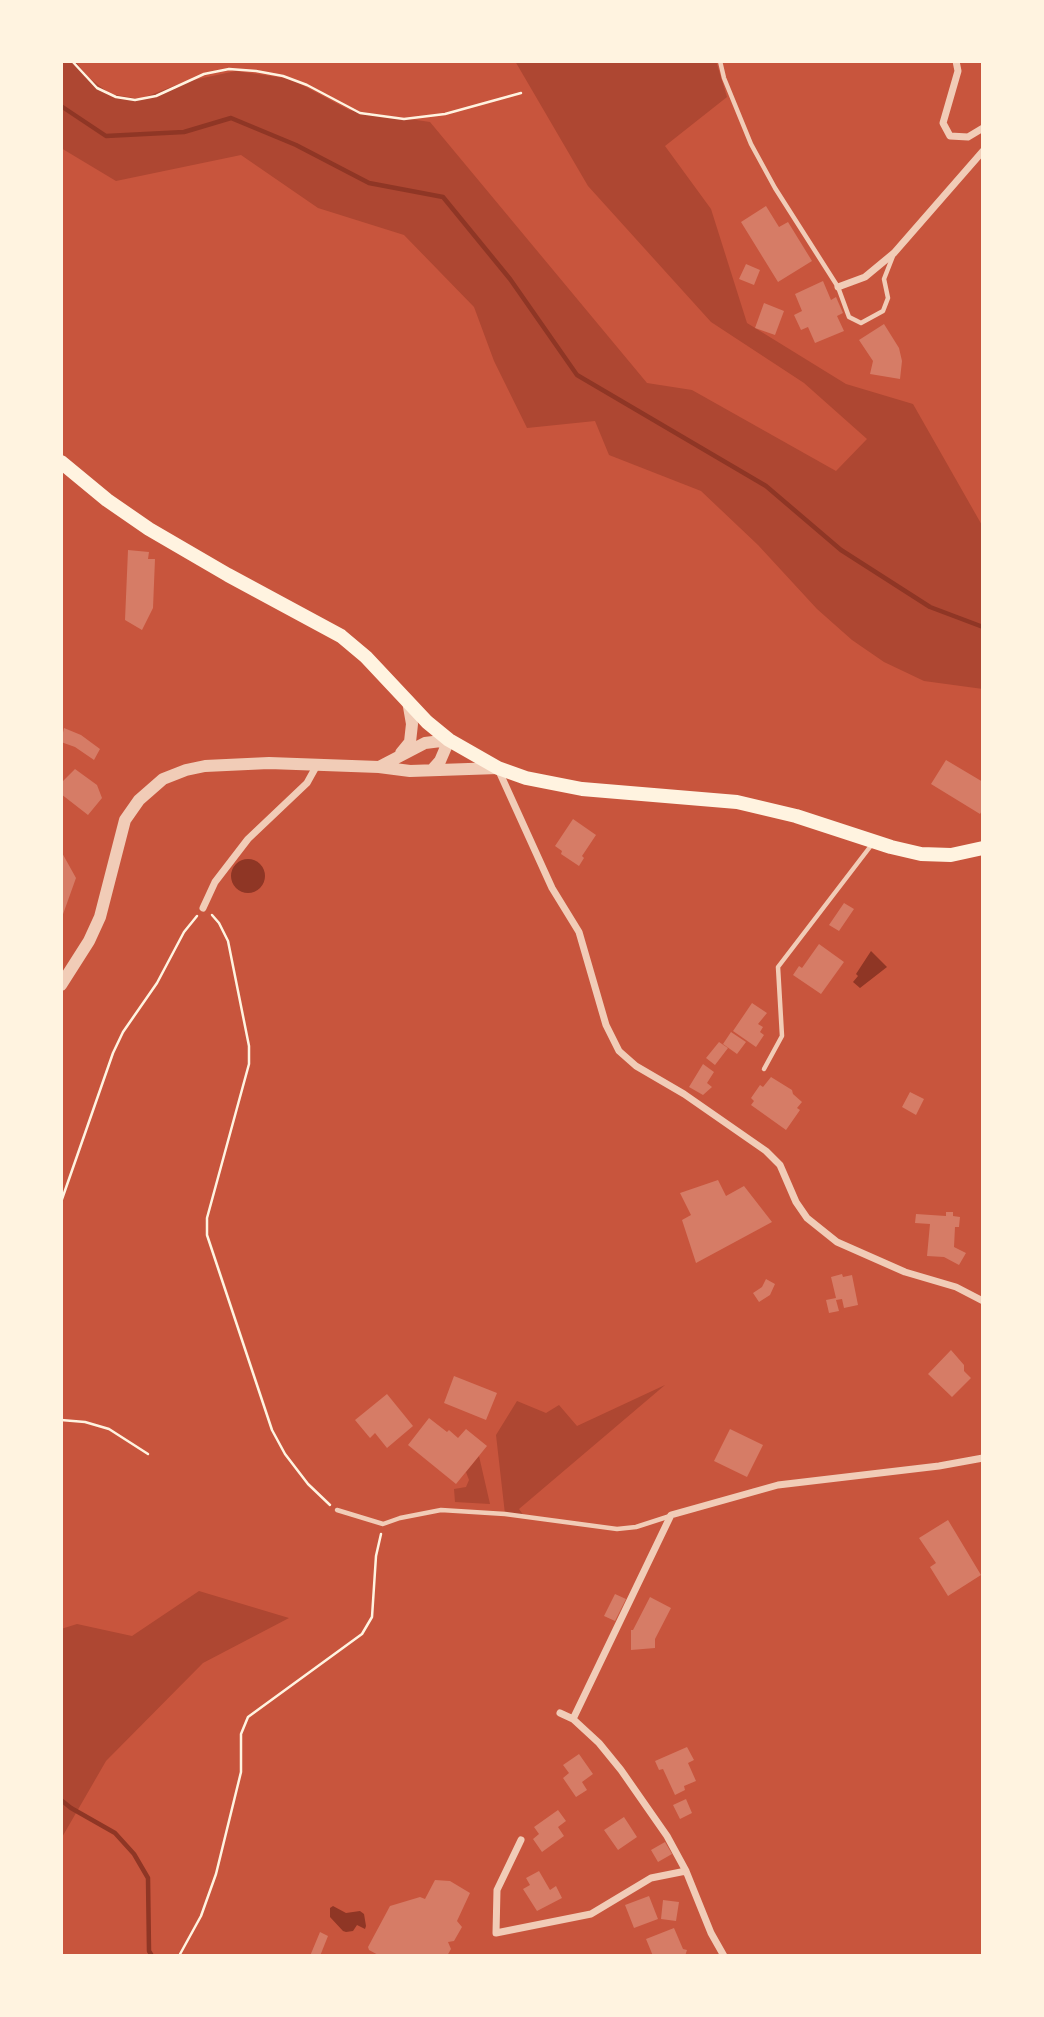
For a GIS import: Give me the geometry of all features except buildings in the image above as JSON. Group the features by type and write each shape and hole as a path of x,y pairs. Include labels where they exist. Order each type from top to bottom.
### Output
{"main road":[{"path":"61,462 107,500 149,529 341,636 366,657 427,722 449,740 498,768 526,778 582,789 737,802 796,816 874,842 921,853 951,855 983,848"}],"street":[{"path":"956,61 958,71 943,123 950,136 968,138 983,128"},
{"path":"838,287 865,277 894,253 983,151"},
{"path":"396,759 410,742 412,724 408,701"},
{"path":"379,767 425,743 449,740"},
{"path":"432,770 440,761 449,740"},
{"path":"61,985 89,941 100,917 125,820 147,791 174,774 205,766 269,763 379,767 410,771 498,768 552,888 579,932 606,1025 619,1051 636,1066 684,1094 766,1151 780,1165 796,1202 807,1218 837,1242 905,1272 956,1287 983,1301"},
{"path":"203,908 215,882 248,839 307,783 317,764"},
{"path":"573,1718 671,1515 778,1485 939,1466 983,1458"},
{"path":"560,1713 573,1718 621,1770 667,1836 686,1871 711,1933 724,1956"},
{"path":"521,1840 497,1890 496,1933 591,1914 651,1878 686,1871"}],"lane":[{"path":"720,61 724,78 751,144 775,188 838,287 849,317 861,323 883,311 888,298 884,279 894,253"},
{"path":"764,1069 782,1036 778,967 874,842"},
{"path":"337,1510 383,1524 441,1510 505,1514 617,1529 636,1527 671,1515"}],"path":[{"path":"72,61 97,88 116,97 135,100 156,96 204,74 229,69 283,76 307,85 360,113 404,119 444,114 521,93"},
{"path":"61,1202 113,1053 123,1032 152,991 184,932 203,908"},
{"path":"212,915 228,941 249,1046 249,1065 207,1218 207,1235 272,1430 285,1454 308,1484 337,1510"},
{"path":"61,1420 85,1422 109,1429 148,1454"},
{"path":"179,1956 201,1916 216,1874 241,1772 241,1734 248,1717 362,1634 372,1617 376,1556 383,1524"}],"shaded area":[{"path":"61,61 75,61 88,77 110,94 140,99 184,82 236,71 291,79 349,110 430,122 647,383 692,390 836,471 867,439 804,383 711,322 588,186 515,61 716,61 727,97 665,146 711,209 747,323 846,384 913,404 983,527 983,689 924,681 884,662 852,640 817,609 758,545 701,491 609,455 595,421 527,428 494,361 474,307 404,235 318,208 241,155 116,181 61,148"},
{"path":"248,859 260,864 265,876 260,888 248,893 236,888 231,876 236,864"},
{"path":"871,951 887,967 860,988 853,982"},
{"path":"665,1385 519,1509 524,1516 505,1514 496,1435 517,1401 546,1413 559,1405 577,1426"},
{"path":"479,1456 490,1504 455,1502 454,1489 466,1487 469,1480 466,1472"},
{"path":"199,1591 289,1618 203,1663 106,1761 61,1839 61,1629 77,1624 132,1636"},
{"path":"333,1906 346,1913 360,1911 364,1914 365,1929 357,1925 353,1931 343,1931 330,1917 330,1908"}],"waterway":[{"path":"61,106 106,136 184,132 231,118 296,145 369,183 443,197 510,279 577,375 766,486 841,550 930,607 983,627"},
{"path":"61,1800 115,1833 134,1854 148,1878 149,1951 152,1956"}]}
